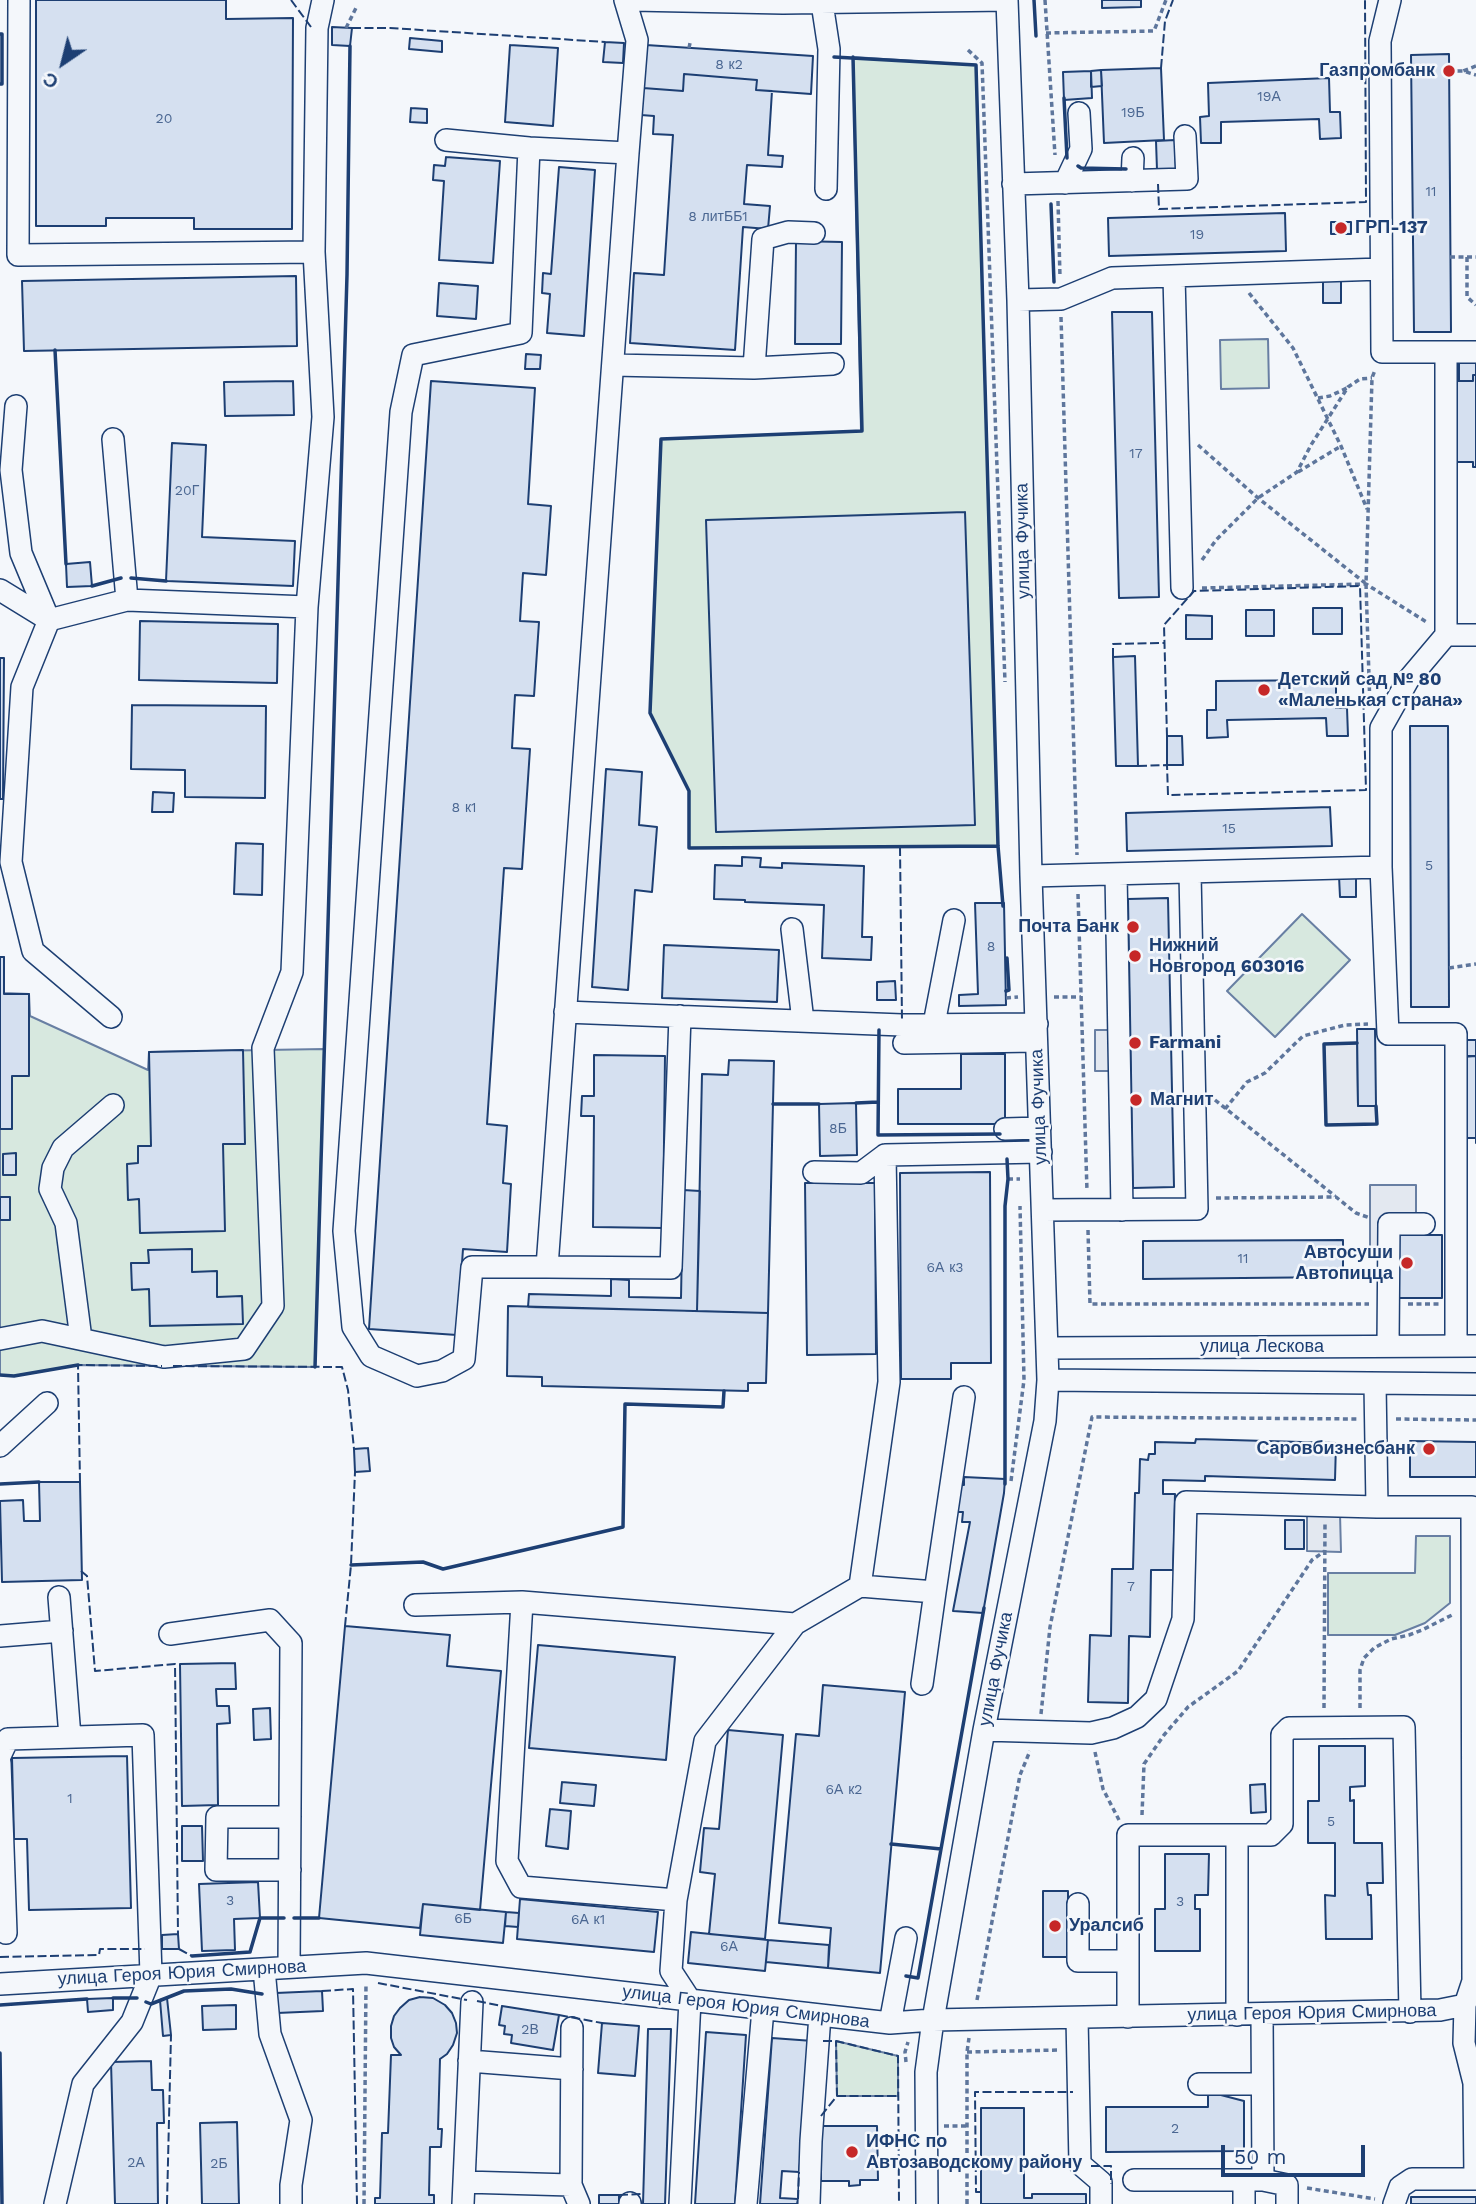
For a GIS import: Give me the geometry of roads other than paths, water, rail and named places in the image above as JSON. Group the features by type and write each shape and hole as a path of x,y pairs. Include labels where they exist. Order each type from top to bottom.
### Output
{"street":[{"path":"19,0 18,255 314,252"},
{"path":"0,1339 42,1331 164,1357 244,1349 273,1306 263,1048 292,972 307,607 323,416 314,252 317,28 323,0"},
{"path":"547,1267 637,40 625,0"},
{"path":"633,0 822,3 1007,0"},
{"name":"улица Фучика","path":"927,2204 926,2072 933,2020 984,1730 1045,1422 1048,1380 1007,0"},
{"path":"1390,0 1380,41 1382,352 1476,352"},
{"path":"822,3 830,49 826,189"},
{"path":"1061,183 1081,149 1079,113"},
{"path":"1013,184 1187,179 1185,136"},
{"path":"446,140 628,153"},
{"path":"529,148 521,333 413,355 401,412 344,1231 353,1327 370,1356 417,1376 442,1371 464,1359 472,1267 671,1268 680,1016"},
{"path":"1132,181 1133,158"},
{"path":"754,368 763,239 788,232 814,233"},
{"path":"1018,300 1061,299 1112,278 1381,269"},
{"path":"1174,276 1182,588"},
{"path":"1446,352 1446,635 1408,680 1381,728 1381,867 1388,1034 1456,1034 1456,1304 1466,1346"},
{"path":"613,365 754,368 833,364"},
{"path":"16,405 12,470 21,553 49,620 22,687 6,867 33,951 111,1017"},
{"path":"113,439 127,600"},
{"path":"0,590 49,620 127,600 307,607"},
{"path":"1446,635 1476,635"},
{"path":"1031,876 1381,867"},
{"path":"1043,1210 1197,1209 1190,873"},
{"path":"1115,874 1122,1210"},
{"path":"934,1024 954,920"},
{"path":"792,929 803,1021"},
{"path":"565,1012 934,1024 1036,1033"},
{"path":"904,1043 1036,1033"},
{"path":"81,1339 66,1223 50,1188 53,1168 63,1148 113,1105"},
{"path":"1006,1129 1040,1128"},
{"path":"814,1172 861,1173 885,1155 1041,1152"},
{"path":"860,1586 889,1382 885,1155"},
{"path":"1388,1346 1389,1224 1424,1224"},
{"name":"улица Лескова","path":"1047,1348 1466,1346"},
{"name":"улица Лескова","path":"1048,1380 1476,1384"},
{"path":"1375,1384 1377,1507"},
{"path":"922,1684 964,1397"},
{"path":"0,1446 47,1403"},
{"path":"984,1730 1091,1733 1113,1728 1137,1717 1156,1699 1183,1619 1186,1502 1472,1507 1475,1981 1465,2005 1464,2043 1474,2083 1475,2179 1412,2179 1400,2187 1394,2203"},
{"path":"680,2204 690,2000 671,1971 676,1900 705,1741 795,1624 860,1586 935,1592"},
{"path":"59,1597 71,1737"},
{"path":"415,1605 522,1602 795,1624"},
{"path":"522,1602 507,1861 521,1886 676,1900"},
{"path":"170,1634 270,1619 291,1643 289,1967"},
{"path":"0,1636 62,1631"},
{"path":"1128,2017 1128,1835 1271,1835 1282,1824 1282,1735 1289,1728 1324,1727 1404,1727 1410,2012"},
{"path":"0,1756 8,1739 143,1735 151,1975 132,2022 83,2084 55,2204"},
{"path":"0,1763 6,1933"},
{"path":"290,1817 217,1816 216,1870 290,1870"},
{"path":"1237,1835 1237,2015"},
{"path":"1078,1904 1078,1961 1128,1961"},
{"path":"890,2023 906,1938"},
{"name":"улица Героя Юрия Смирнова","path":"0,1984 366,1963 890,2023 1410,2012 1465,2005"},
{"path":"264,1969 270,2034 301,2120 291,2185 291,2204"},
{"path":"463,2204 472,2002"},
{"path":"746,2204 763,2009"},
{"path":"1244,2204 1253,2180 1262,2084 1262,2014"},
{"path":"809,2204 820,2015"},
{"path":"1077,2018 1080,2164 1101,2182 1101,2204"},
{"path":"464,2182 575,2194 572,2028"},
{"path":"470,2061 572,2069"},
{"path":"1199,2084 1262,2084"},
{"path":"1133,2180 1253,2180 1287,2195"}],"place":[{"name":"Газпромбанк","path":"1449,71"},
{"name":"ГРП-137","path":"1341,228"},
{"name":"Детский сад № 80 «Маленькая страна»","path":"1264,690"},
{"name":"Почта Банк","path":"1133,927"},
{"name":"Нижний Новгород 603016","path":"1135,956"},
{"name":"Farmani","path":"1135,1043"},
{"name":"Магнит","path":"1136,1100"},
{"name":"Автосуши Автопицца","path":"1407,1263"},
{"name":"Саровбизнесбанк","path":"1429,1449"},
{"name":"Уралсиб","path":"1055,1926"},
{"name":"ИФНС по Автозаводскому району","path":"852,2152"}]}
